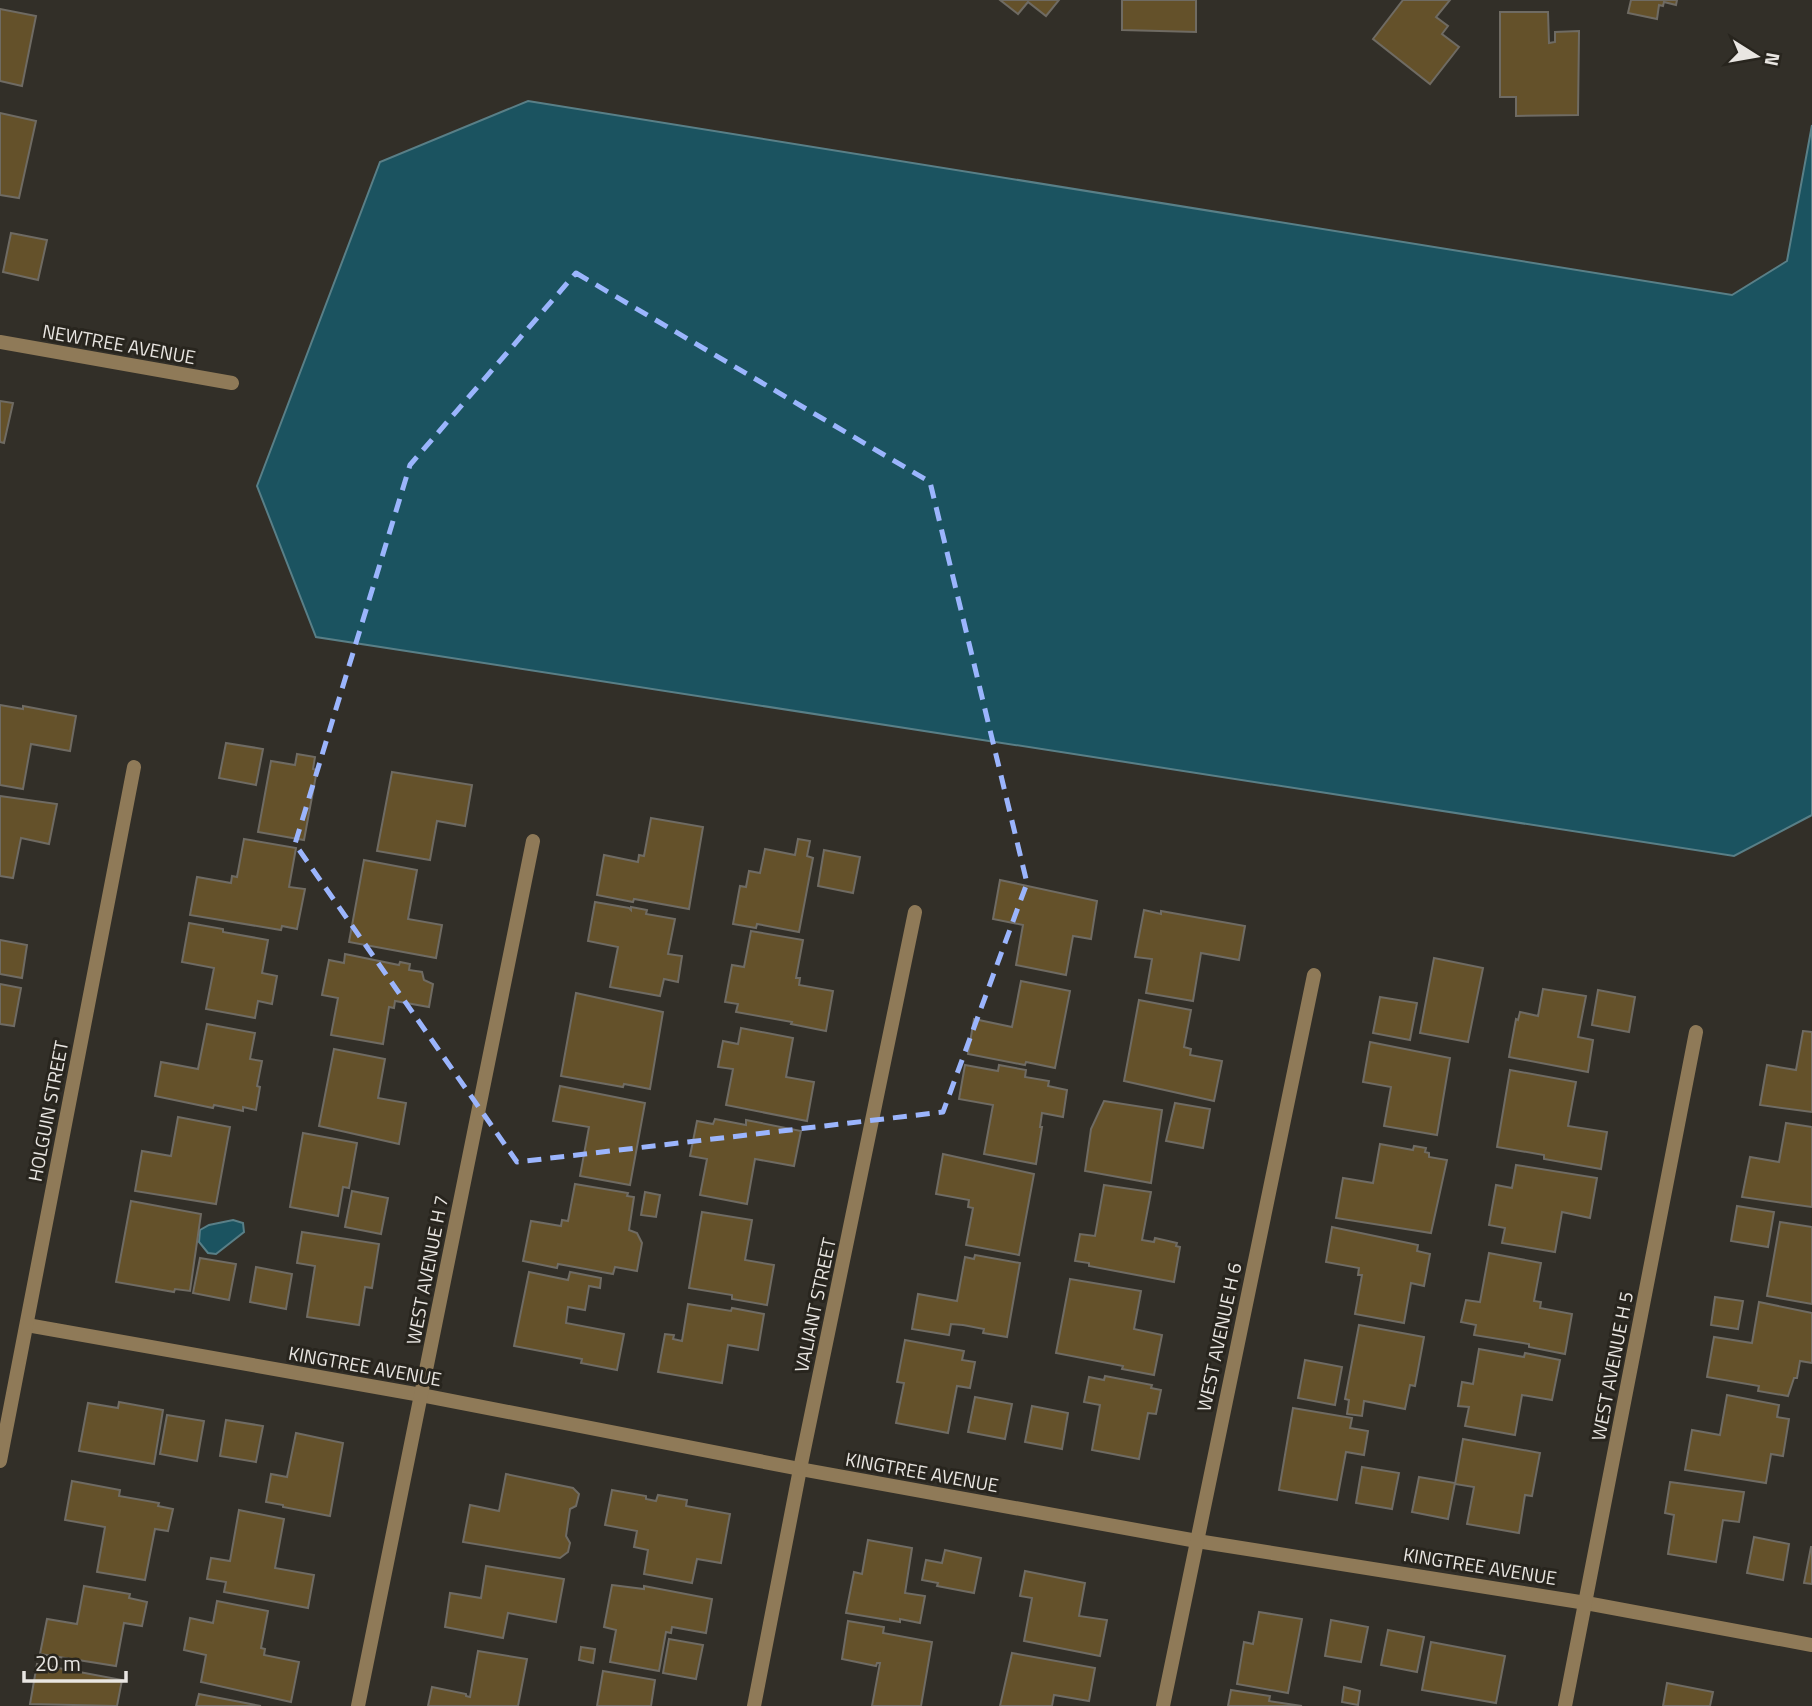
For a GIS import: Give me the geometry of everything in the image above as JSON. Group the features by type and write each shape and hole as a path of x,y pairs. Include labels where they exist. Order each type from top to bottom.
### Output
{"street":[{"name":"NEWTREE AVENUE","path":"0,342 232,383"},
{"name":"HOLGUIN STREET","path":"0,1461 134,767"},
{"name":"WEST AVENUE H 7","path":"358,1706 533,841"},
{"name":"VALIANT STREET","path":"754,1706 915,912"},
{"name":"WEST AVENUE H 6","path":"1163,1706 1314,975"},
{"name":"WEST AVENUE H 5","path":"1565,1706 1696,1032"},
{"name":"KINGTREE AVENUE","path":"27,1325 421,1395 800,1469 1197,1541 1587,1603 1812,1645"}],"highlighted area":[{"path":"576,273 930,482 1027,883 943,1112 517,1162 295,844 410,465"}],"water":[{"path":"528,101 1732,295 1787,261 1812,125 1812,815 1734,856 316,637 257,486 380,162"},
{"path":"233,1220 243,1223 244,1232 216,1254 208,1253 199,1242 200,1230 209,1225"}],"building":[{"path":"1000,0 1059,0 1046,16 1028,2 1018,14"},
{"path":"1122,0 1196,0 1196,32 1122,30"},
{"path":"1403,0 1450,0 1436,17 1448,26 1442,34 1459,47 1430,84 1373,39"},
{"path":"1631,0 1677,0 1676,5 1664,2 1663,6 1659,5 1657,19 1628,13"},
{"path":"0,9 36,16 22,86 0,81"},
{"path":"1500,12 1548,12 1549,43 1555,42 1555,32 1579,31 1578,115 1516,116 1516,97 1500,97"},
{"path":"0,113 36,121 19,198 0,195"},
{"path":"11,233 47,240 38,280 3,272"},
{"path":"0,401 13,403 4,443 0,442"},
{"path":"0,705 23,709 23,706 76,716 70,751 31,744 23,789 0,785"},
{"path":"226,743 263,749 256,785 219,778"},
{"path":"297,754 315,757 313,769 317,770 304,840 258,832 271,761 295,765"},
{"path":"392,772 472,785 465,826 437,821 430,860 377,851"},
{"path":"0,796 57,804 49,844 21,838 13,878 0,876"},
{"path":"651,818 703,827 689,909 597,895 604,855 638,862 639,855 644,856"},
{"path":"244,839 296,848 289,887 305,889 297,929 282,926 281,930 190,915 197,877 231,883 232,876 237,877"},
{"path":"798,839 810,841 807,856 813,858 799,932 757,924 756,928 733,924 740,886 746,887 749,871 760,873 765,849 795,855"},
{"path":"824,850 860,857 853,893 818,886"},
{"path":"364,860 417,870 408,919 442,925 436,958 349,942"},
{"path":"1000,880 1097,901 1091,939 1073,936 1066,975 1016,965 1023,925 993,919"},
{"path":"595,902 631,910 631,907 647,910 646,914 675,919 668,954 682,956 678,982 664,979 660,996 610,987 618,947 588,941"},
{"path":"1144,910 1245,926 1239,960 1201,953 1193,1001 1146,993 1152,959 1135,957"},
{"path":"189,923 268,940 262,973 277,976 272,1004 258,1001 255,1018 206,1009 214,968 182,962"},
{"path":"751,931 803,940 796,978 800,978 799,985 833,991 826,1031 736,1012 738,1004 725,1002 732,965 744,967"},
{"path":"0,940 27,945 22,978 0,974"},
{"path":"345,954 399,965 400,962 410,964 409,970 422,972 424,980 433,984 429,1007 395,1001 394,1008 389,1007 383,1044 331,1035 338,998 322,995 329,960 344,963"},
{"path":"1434,958 1483,968 1468,1042 1420,1033"},
{"path":"1021,981 1070,991 1055,1068 968,1054 974,1019 1012,1027"},
{"path":"0,984 21,988 14,1026 0,1024"},
{"path":"1543,989 1586,996 1578,1037 1593,1040 1588,1072 1509,1057 1516,1019 1518,1020 1520,1012 1538,1016"},
{"path":"1598,990 1635,997 1629,1032 1592,1025"},
{"path":"576,993 663,1012 650,1089 561,1076"},
{"path":"1380,997 1417,1003 1410,1040 1373,1033"},
{"path":"1139,1000 1191,1010 1184,1047 1191,1049 1190,1055 1222,1061 1214,1101 1124,1081"},
{"path":"207,1024 255,1033 250,1059 262,1061 256,1110 243,1107 243,1111 214,1105 213,1108 155,1096 161,1062 198,1069"},
{"path":"741,1028 793,1038 786,1077 814,1082 807,1121 726,1105 733,1069 718,1067 723,1041 738,1044"},
{"path":"1803,1031 1812,1032 1812,1112 1760,1105 1767,1065 1796,1070"},
{"path":"1370,1042 1450,1058 1437,1135 1384,1126 1391,1087 1363,1082"},
{"path":"334,1049 385,1059 378,1098 406,1103 399,1144 319,1126"},
{"path":"965,1065 998,1071 999,1065 1026,1070 1025,1077 1049,1081 1048,1086 1067,1090 1063,1117 1042,1113 1036,1164 984,1154 993,1105 959,1099"},
{"path":"1510,1070 1576,1082 1568,1126 1607,1132 1601,1169 1497,1147"},
{"path":"560,1086 645,1103 630,1185 580,1176 589,1127 553,1121"},
{"path":"1104,1101 1162,1110 1151,1183 1085,1171 1091,1129"},
{"path":"1175,1103 1210,1109 1203,1148 1166,1141"},
{"path":"178,1117 230,1127 216,1204 135,1191 142,1151 171,1156"},
{"path":"715,1119 746,1125 746,1120 801,1131 794,1166 755,1159 747,1204 700,1195 707,1159 690,1156 697,1121 713,1124"},
{"path":"1786,1123 1812,1127 1812,1207 1742,1197 1750,1157 1779,1162"},
{"path":"303,1133 357,1143 349,1188 343,1187 338,1216 290,1207"},
{"path":"1380,1144 1413,1150 1414,1146 1426,1148 1425,1152 1429,1153 1429,1157 1447,1160 1431,1233 1336,1218 1343,1178 1373,1183"},
{"path":"943,1154 1034,1174 1019,1255 966,1245 973,1208 968,1207 969,1200 936,1194"},
{"path":"1516,1165 1597,1178 1590,1218 1562,1212 1555,1252 1502,1243 1505,1228 1489,1225 1496,1185 1512,1188"},
{"path":"575,1184 628,1193 627,1196 634,1197 629,1230 637,1233 642,1243 637,1271 615,1267 613,1274 523,1261 531,1221 561,1226 562,1220 568,1221"},
{"path":"1104,1185 1151,1192 1142,1240 1154,1242 1155,1238 1177,1243 1176,1246 1180,1247 1174,1282 1075,1261 1080,1234 1095,1236"},
{"path":"352,1191 388,1198 381,1234 345,1227"},
{"path":"645,1192 660,1195 656,1217 641,1215"},
{"path":"131,1201 201,1214 190,1291 175,1289 174,1292 116,1282"},
{"path":"1737,1206 1774,1212 1768,1247 1731,1241"},
{"path":"702,1212 752,1220 745,1260 774,1265 767,1305 732,1299 732,1295 689,1288"},
{"path":"1780,1222 1812,1227 1812,1304 1767,1296"},
{"path":"1332,1227 1418,1245 1417,1251 1430,1254 1424,1286 1411,1283 1404,1323 1355,1314 1362,1275 1358,1275 1359,1268 1326,1262"},
{"path":"302,1232 379,1244 372,1288 365,1287 359,1325 307,1317 315,1266 297,1263"},
{"path":"1489,1253 1541,1263 1534,1301 1541,1302 1540,1308 1572,1314 1565,1354 1529,1347 1529,1344 1474,1335 1476,1325 1461,1322 1466,1300 1480,1302"},
{"path":"975,1255 1020,1263 1007,1337 983,1333 984,1329 963,1325 951,1324 949,1335 912,1329 918,1294 957,1301 965,1257 974,1259"},
{"path":"200,1258 236,1264 229,1300 193,1293"},
{"path":"256,1267 292,1274 286,1309 250,1302"},
{"path":"529,1272 568,1280 570,1272 601,1278 600,1288 589,1286 585,1310 568,1307 566,1323 624,1334 617,1370 581,1363 582,1359 514,1346"},
{"path":"1070,1279 1141,1291 1134,1329 1162,1335 1154,1375 1056,1353"},
{"path":"1715,1297 1743,1301 1738,1329 1711,1325"},
{"path":"1759,1302 1812,1313 1812,1363 1800,1361 1797,1378 1794,1378 1788,1396 1758,1391 1759,1386 1707,1377 1714,1337 1752,1343"},
{"path":"688,1304 764,1314 758,1350 728,1345 722,1383 658,1372 665,1334 674,1335 673,1339 682,1341"},
{"path":"1359,1325 1424,1337 1415,1386 1410,1385 1405,1409 1364,1401 1362,1416 1347,1414 1349,1400 1345,1399"},
{"path":"905,1340 964,1351 962,1360 975,1362 970,1388 957,1386 948,1433 896,1423 904,1383 897,1382"},
{"path":"1479,1349 1524,1357 1525,1353 1560,1360 1552,1400 1522,1395 1515,1435 1465,1426 1469,1407 1458,1406 1462,1382 1473,1384"},
{"path":"1305,1360 1342,1367 1335,1405 1298,1398"},
{"path":"1105,1376 1152,1385 1151,1388 1161,1390 1156,1414 1148,1413 1139,1459 1092,1450 1100,1405 1084,1402 1089,1377 1104,1380"},
{"path":"1727,1395 1779,1405 1777,1417 1789,1419 1783,1456 1771,1454 1766,1483 1685,1470 1692,1430 1720,1435"},
{"path":"975,1397 1012,1404 1005,1439 968,1432"},
{"path":"119,1402 163,1410 154,1464 79,1451 88,1403 118,1408"},
{"path":"1032,1406 1068,1413 1062,1449 1025,1442"},
{"path":"1293,1408 1352,1418 1350,1428 1368,1431 1364,1455 1346,1452 1337,1500 1279,1490"},
{"path":"167,1415 204,1421 197,1461 160,1454"},
{"path":"226,1420 263,1426 256,1462 220,1456"},
{"path":"296,1433 343,1443 330,1516 266,1502 271,1474 287,1477"},
{"path":"1463,1439 1540,1453 1532,1496 1525,1495 1519,1533 1467,1524 1474,1487 1455,1484"},
{"path":"1362,1467 1399,1473 1392,1509 1356,1503"},
{"path":"506,1474 573,1488 579,1494 576,1506 570,1509 566,1536 570,1543 568,1552 560,1558 463,1542 470,1505 499,1511"},
{"path":"1419,1477 1455,1483 1448,1519 1412,1512"},
{"path":"72,1481 120,1490 119,1496 159,1503 158,1506 173,1509 168,1531 155,1529 145,1580 97,1572 105,1527 65,1520"},
{"path":"1670,1482 1744,1492 1739,1522 1723,1520 1716,1562 1668,1554 1674,1515 1665,1513"},
{"path":"612,1490 646,1496 646,1499 656,1501 658,1495 687,1500 686,1506 730,1514 721,1563 697,1559 692,1583 644,1574 648,1550 634,1547 637,1531 605,1525"},
{"path":"239,1510 284,1519 275,1568 314,1575 308,1608 224,1592 226,1582 207,1579 211,1558 230,1561"},
{"path":"1754,1537 1789,1544 1783,1580 1747,1573"},
{"path":"868,1540 912,1548 905,1593 925,1596 920,1623 846,1613 854,1572 862,1574"},
{"path":"1812,1547 1812,1584 1804,1583"},
{"path":"945,1550 981,1558 974,1593 937,1586 938,1583 922,1580 926,1560 942,1563"},
{"path":"486,1566 564,1579 556,1622 508,1613 503,1638 445,1627 450,1593 481,1598"},
{"path":"1025,1571 1085,1583 1079,1616 1107,1620 1100,1656 1024,1641 1032,1598 1020,1596"},
{"path":"612,1585 644,1589 644,1586 712,1599 706,1633 672,1627 671,1633 666,1632 659,1671 610,1662 616,1630 604,1627"},
{"path":"84,1586 130,1594 129,1598 147,1602 142,1626 124,1623 116,1666 40,1654 47,1619 77,1624"},
{"path":"217,1601 268,1611 261,1648 265,1649 264,1655 299,1662 291,1702 201,1682 206,1655 184,1650 190,1618 213,1623"},
{"path":"1259,1612 1302,1619 1288,1693 1237,1684 1244,1642 1253,1644"},
{"path":"1331,1620 1368,1627 1361,1662 1325,1656"},
{"path":"848,1621 884,1627 883,1633 932,1642 921,1706 872,1706 880,1663 876,1666 842,1659"},
{"path":"1388,1630 1424,1637 1417,1672 1381,1665"},
{"path":"669,1639 703,1645 696,1679 663,1673"},
{"path":"1431,1642 1505,1656 1496,1703 1422,1690"},
{"path":"581,1647 595,1649 593,1663 579,1660"},
{"path":"478,1651 527,1659 518,1706 428,1706 432,1687 470,1697"},
{"path":"1012,1653 1095,1668 1089,1701 1054,1695 1052,1706 1000,1706"},
{"path":"37,1664 122,1680 117,1706 30,1704"},
{"path":"603,1671 655,1680 651,1706 597,1706"},
{"path":"1667,1683 1713,1692 1710,1706 1663,1706"},
{"path":"1344,1687 1360,1691 1358,1705 1342,1702"},
{"path":"1231,1690 1270,1696 1269,1701 1302,1706 1228,1706"},
{"path":"199,1694 261,1706 196,1706"}]}
